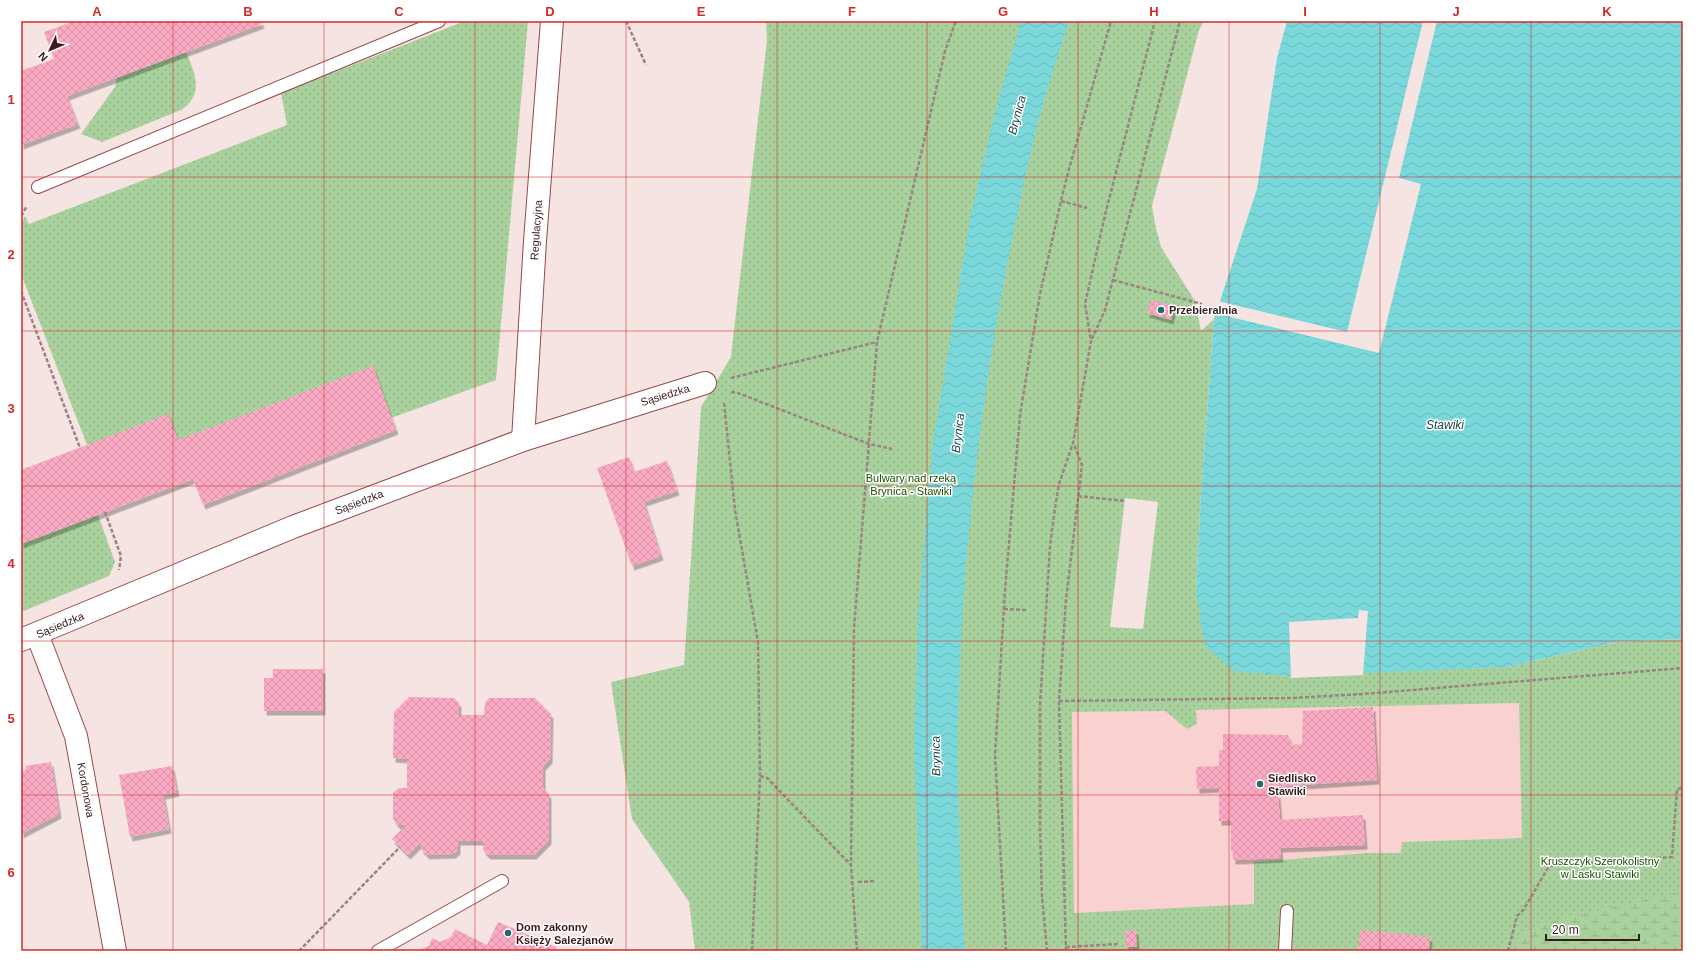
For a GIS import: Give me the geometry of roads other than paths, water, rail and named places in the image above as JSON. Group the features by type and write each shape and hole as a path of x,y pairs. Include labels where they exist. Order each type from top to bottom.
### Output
{"street":[{"name":"Regulacyjna","path":"523,440 535,241 552,21"},
{"name":"Sąsiedzka","path":"29,637 293,527 523,440 716,384"},
{"name":"Kordonowa","path":"29,637 76,736 115,951"}],"lane":[{"path":"38,187 439,21"},
{"path":"378,951 502,881"},
{"path":"1285,951 1287,911"}],"water":[{"name":"Brynica","path":"1021,21 1069,21 1042,109 1018,211 991,356 972,503 965,576 958,724 959,838 965,951 922,951 914,747 918,614 933,444 970,218 996,108"},
{"name":"Stawiki","path":"1287,21 1683,21 1683,639 1615,642 1508,667 1287,676 1234,671 1205,646 1196,591 1201,493 1214,319 1257,189 1277,58"}],"place":[{"name":"Przebieralnia","path":"1161,310"},
{"name":"Siedlisko Stawiki","path":"1260,784"},
{"name":"Dom zakonny Księży Salezjanów","path":"508,933"}],"park label":[{"name":"Bulwary nad rzeką Brynica - Stawiki","path":"911,484"},
{"name":"Kruszczyk Szerokolistny w Lasku Stawiki","path":"1600,867"}]}
